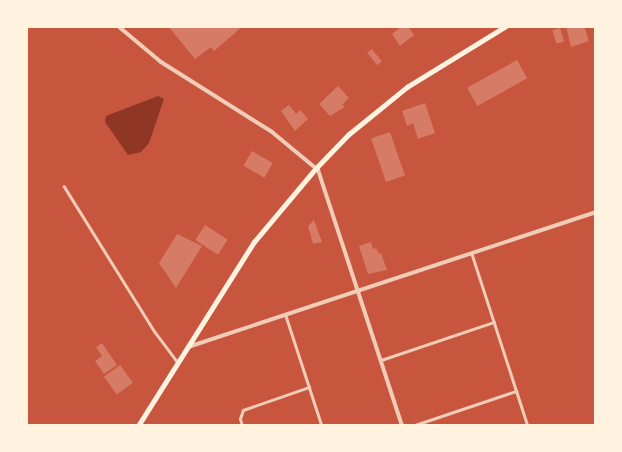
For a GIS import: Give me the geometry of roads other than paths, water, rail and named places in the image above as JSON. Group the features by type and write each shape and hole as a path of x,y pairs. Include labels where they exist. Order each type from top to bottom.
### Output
{"main road":[{"path":"138,426 186,347 254,242 316,168 350,134 407,87 506,26"}],"street":[{"path":"118,26 161,62 272,132 316,168 402,426"},
{"path":"64,186 134,301 178,361"},
{"path":"186,347 596,212"},
{"path":"472,252 528,426"},
{"path":"285,314 322,426"},
{"path":"381,360 494,322"},
{"path":"242,426 240,418 243,410 309,387"},
{"path":"412,426 516,391"}]}
